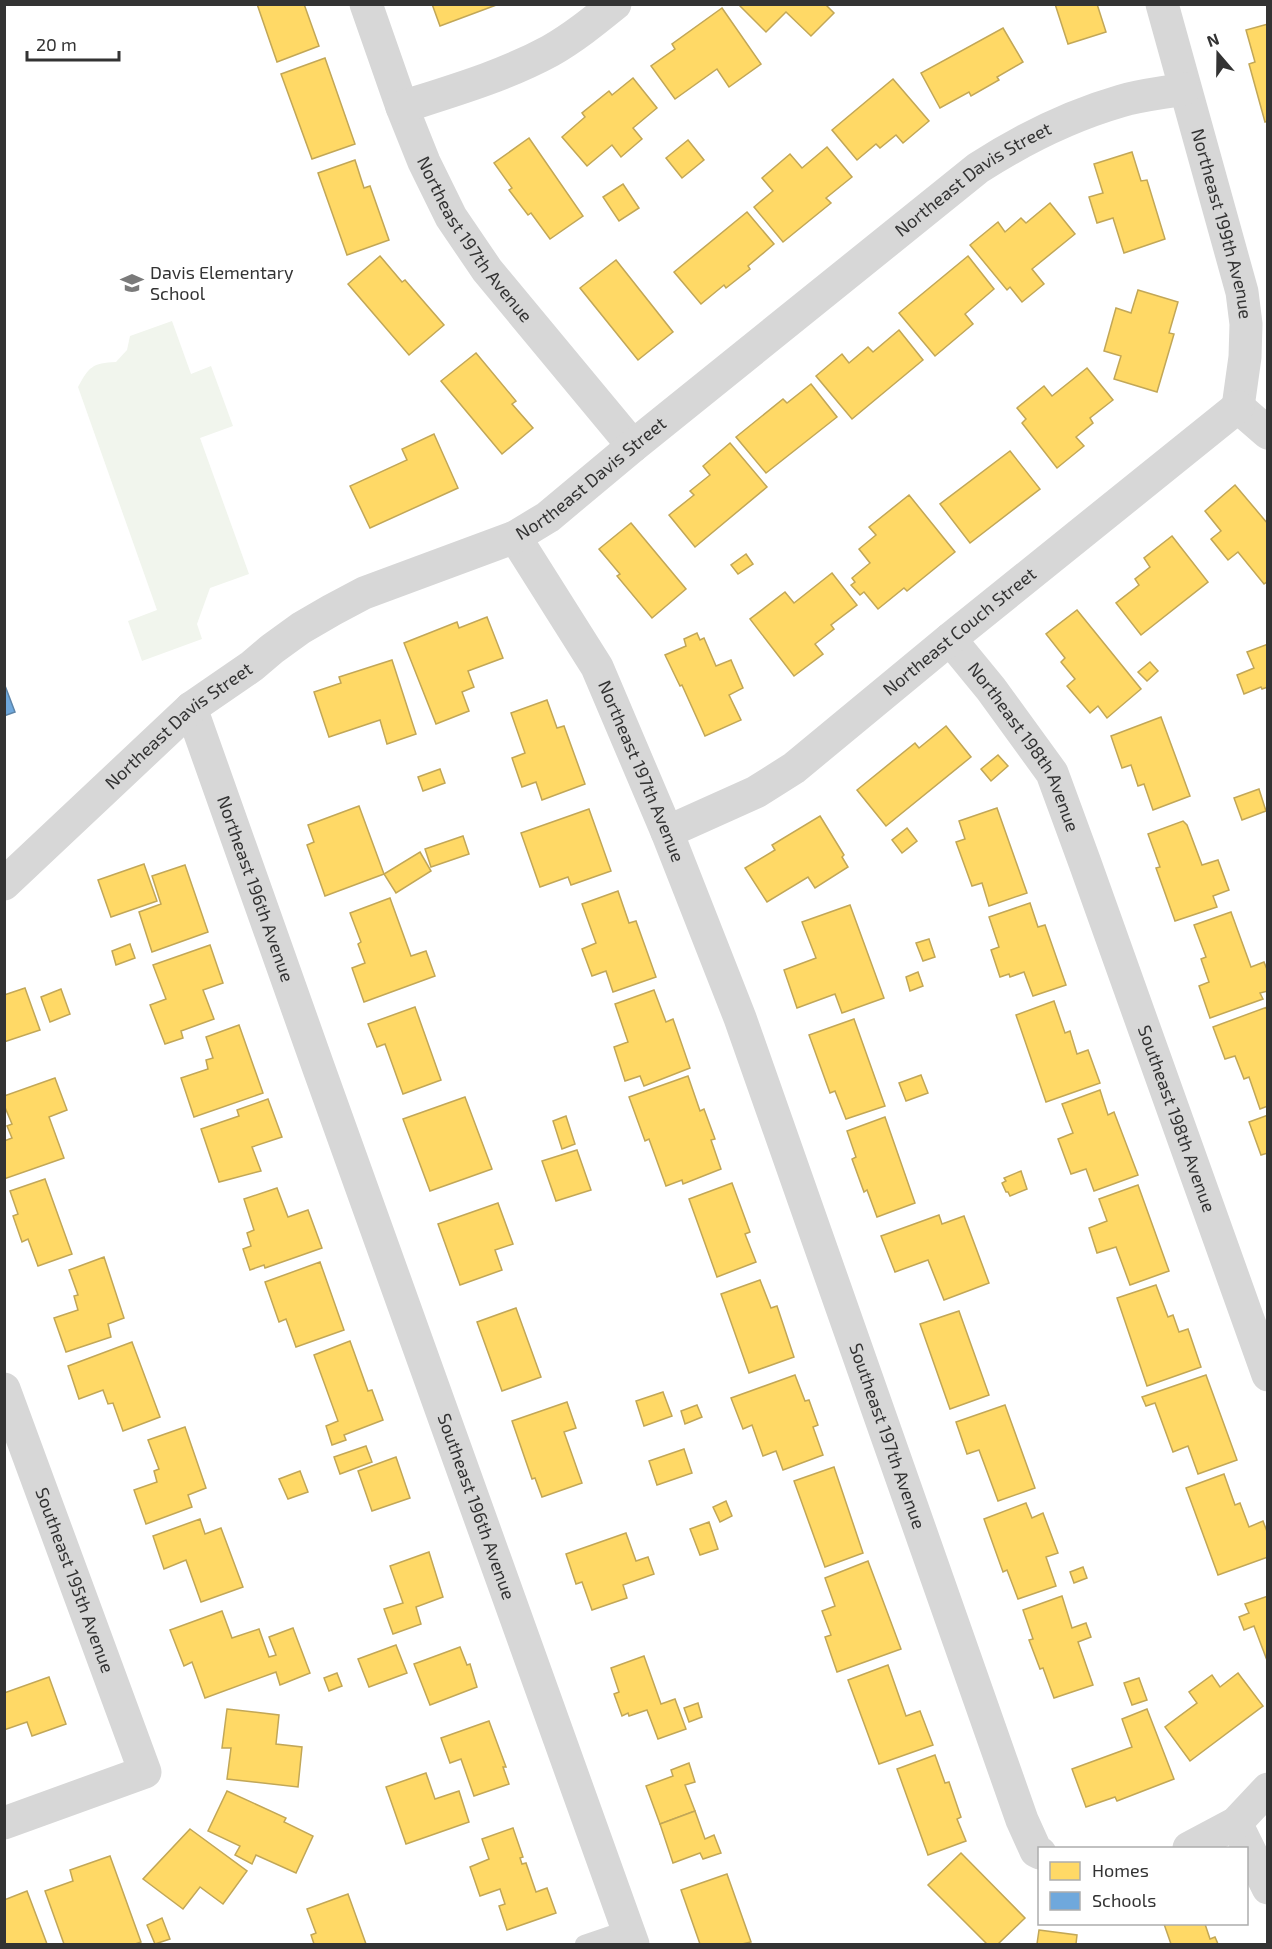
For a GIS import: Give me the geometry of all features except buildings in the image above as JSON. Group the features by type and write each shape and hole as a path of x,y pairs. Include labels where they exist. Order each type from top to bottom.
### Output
{"street":[{"name":"Northeast 197th Avenue","path":"366,4 402,107 424,162 451,217 487,270 633,446"},
{"path":"402,107 497,75 551,51 615,4"},
{"name":"Northeast 199th Avenue","path":"1162,4 1242,291 1246,324 1245,357 1238,406"},
{"name":"Northeast Davis Street","path":"4,884 191,708 252,666 301,628 332,610 364,593 515,537 549,517 633,446 978,168 1048,127 1085,112 1123,100 1184,89"},
{"path":"1238,406 1268,433"},
{"name":"Northeast Couch Street","path":"667,832 756,792 794,768 1238,406"},
{"name":"Northeast 197th Avenue","path":"515,537 597,667 667,832 740,1018"},
{"name":"Northeast 198th Avenue","path":"950,639 991,689 1052,773 1086,862"},
{"name":"Northeast 196th Avenue","path":"191,708 319,1069"},
{"name":"Southeast 198th Avenue","path":"1086,862 1268,1375"},
{"name":"Southeast 197th Avenue","path":"740,1018 1018,1809 1038,1852"},
{"name":"Southeast 196th Avenue","path":"319,1069 631,1937"},
{"name":"Southeast 195th Avenue","path":"4,1389 145,1772 4,1823"},
{"path":"1191,1847 1236,1823 1268,1789"},
{"path":"1236,1823 1248,1847"},
{"path":"1248,1847 1268,1888"}],"lane":[{"path":"584,1944 631,1937"}],"shaded area":[{"path":"172,321 191,374 211,366 233,426 200,438 249,574 210,588 197,624 202,639 142,661 128,621 157,610 78,387 92,367 116,362 127,350 130,336"}],"place":[{"name":"Davis Elementary School","path":"132,283"}]}
